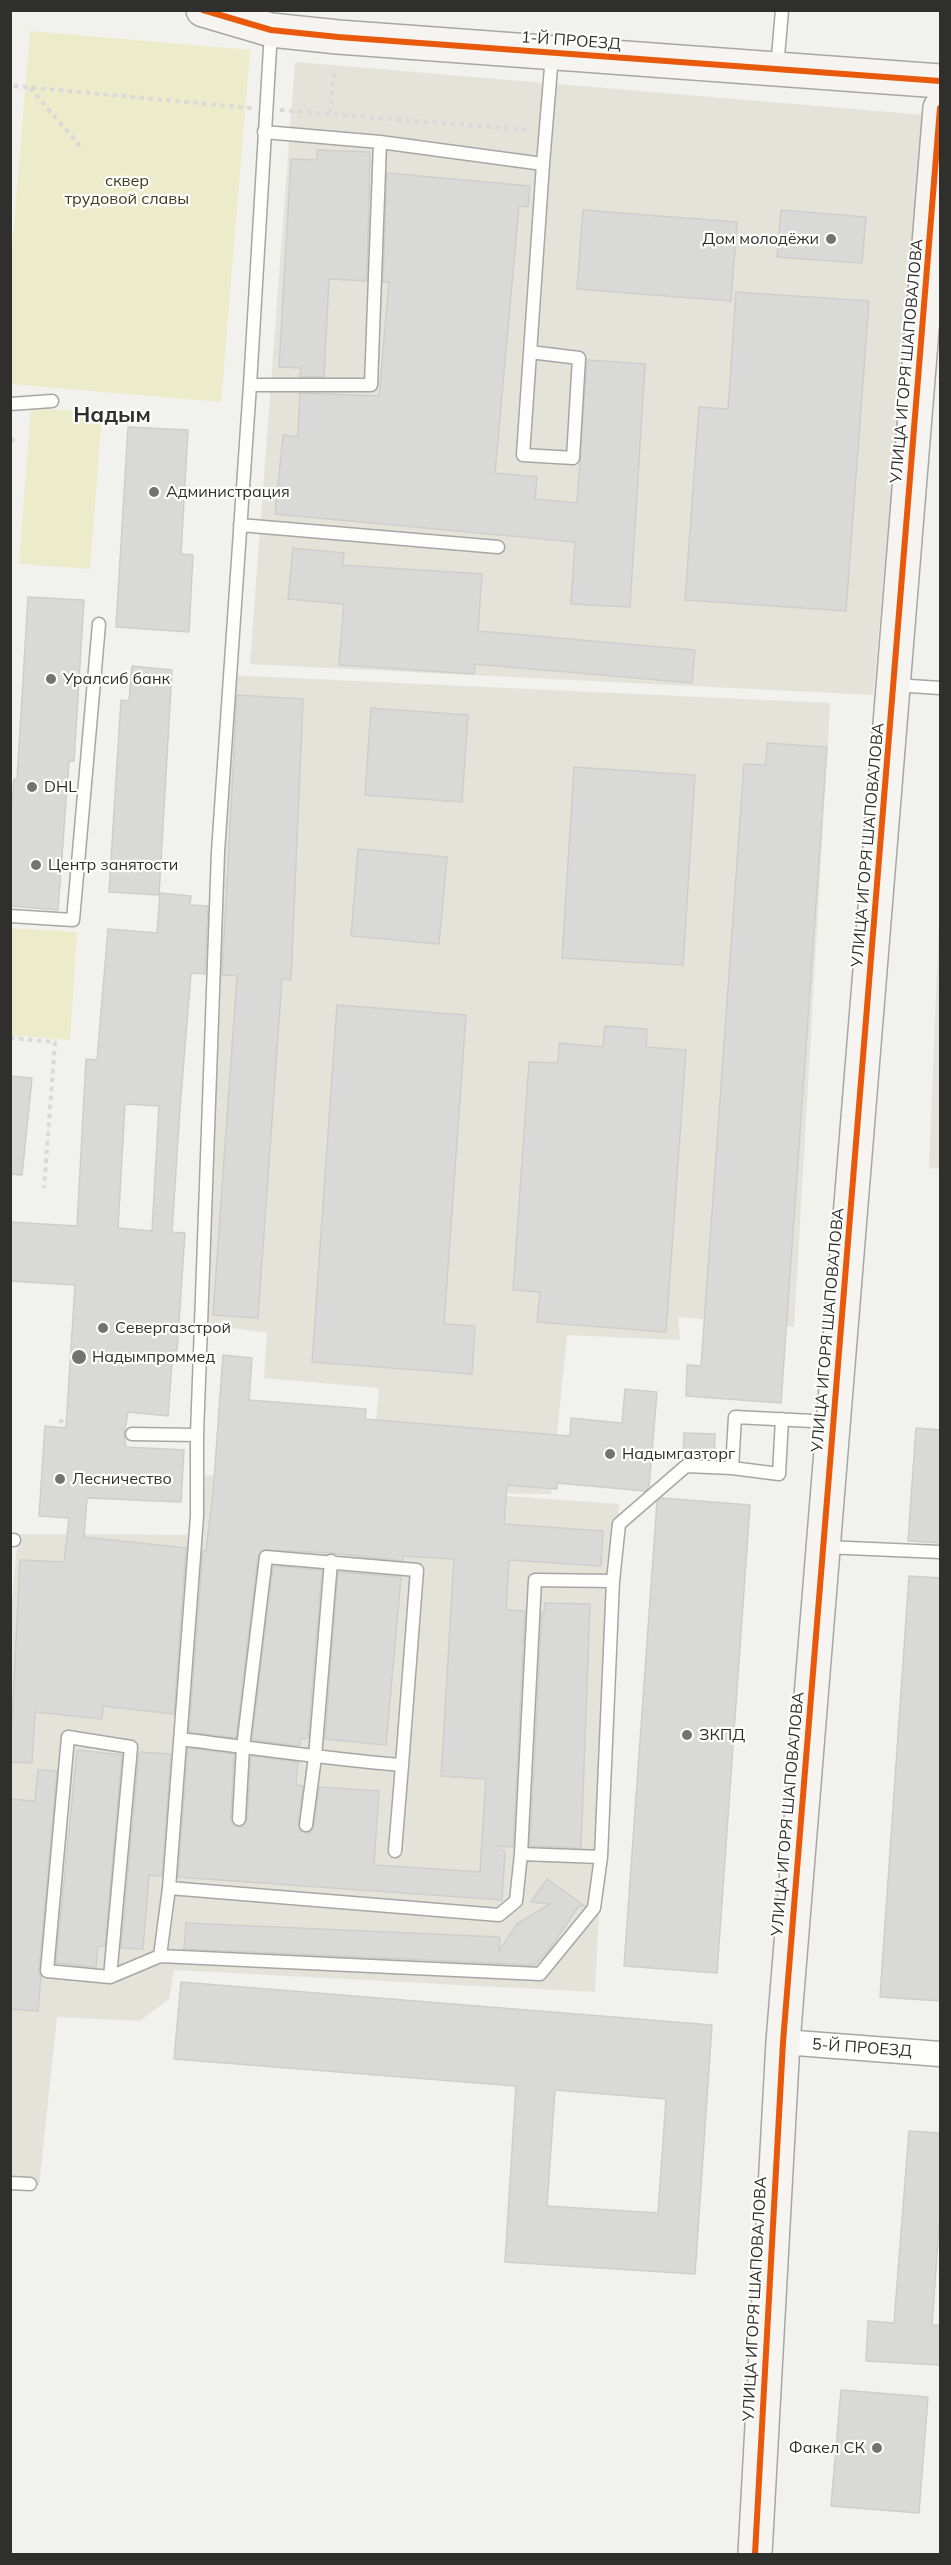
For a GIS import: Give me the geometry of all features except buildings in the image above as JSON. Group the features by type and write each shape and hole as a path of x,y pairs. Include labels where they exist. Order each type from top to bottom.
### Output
{"street":[{"name":"1-Й ПРОЕЗД","path":"203,10 552,53 940,81"},
{"name":"УЛИЦА ИГОРЯ ШАПОВАЛОВА","path":"755,2554 783,2042 940,108"},
{"name":"5-Й ПРОЕЗД","path":"783,2042 940,2054"}],"lane":[{"path":"777,68 782,10"},
{"path":"160,1956 169,1888 197,1516 197,1435 218,852 250,385 270,20"},
{"path":"530,352 579,358 573,458 523,455 545,131 552,53"},
{"path":"264,132 380,142 543,164"},
{"path":"250,385 371,385 380,142"},
{"path":"10,404 52,401"},
{"path":"240,525 498,547"},
{"path":"10,916 73,920 99,624"},
{"path":"894,685 940,688"},
{"path":"732,1467 735,1417 834,1422"},
{"path":"110,1977 131,1747 68,1737 47,1971 110,1977 160,1956 540,1974 594,1908 601,1857 613,1581 619,1524 686,1466 732,1467 779,1473 782,1419"},
{"path":"132,1434 197,1435"},
{"path":"824,1547 940,1552"},
{"path":"239,1819 243,1747 266,1557 417,1570 395,1851"},
{"path":"306,1825 315,1757 331,1561"},
{"path":"169,1888 499,1915 516,1901 521,1854 535,1580 613,1581"},
{"path":"180,1739 315,1757 402,1765"},
{"path":"521,1854 601,1857"},
{"path":"10,2183 30,2184"}],"path":[{"path":"330,113 334,73"},
{"path":"14,86 266,110 330,113 545,131"},
{"path":"30,88 81,147"},
{"path":"10,440 17,440"},
{"path":"10,1038 55,1042 44,1188"},
{"path":"59,1421 77,1422"}],"shaded area":[{"path":"295,62 925,115 873,695 250,664"},
{"path":"227,675 830,703 794,1327 678,1317 680,1340 567,1335 551,1494 462,1493 619,1504 595,1992 174,1970 169,1999 140,2021 57,2017 39,2186 11,2183 10,1622 18,1534 202,1535 205,1475 371,1487 379,1388 264,1378 267,1333 205,1324"},
{"path":"940,899 940,1169 929,1168"}],"green space":[{"name":"сквер трудовой славы","path":"30,31 250,50 221,402 11,384 11,260"},
{"path":"31,408 102,413 90,569 19,564"},
{"path":"10,928 77,932 70,1040 11,1035"}],"cycle path":[{"path":"203,10 271,30 338,37 940,81"},
{"path":"755,2554 783,2042 940,108"}],"place":[{"name":"Дом молодёжи","path":"831,239"},
{"name":"Администрация","path":"154,492"},
{"name":"Уралсиб банк","path":"51,679"},
{"name":"DHL","path":"32,787"},
{"name":"Центр занятости","path":"36,865"},
{"name":"Севергазстрой","path":"103,1328"},
{"name":"Надымпроммед","path":"79,1357"},
{"name":"Надымгазторг","path":"610,1454"},
{"name":"Лесничество","path":"60,1479"},
{"name":"ЗКПД","path":"687,1735"},
{"name":"Факел СК","path":"877,2448"}],"district":[{"name":"Надым","path":"112,415"}]}
